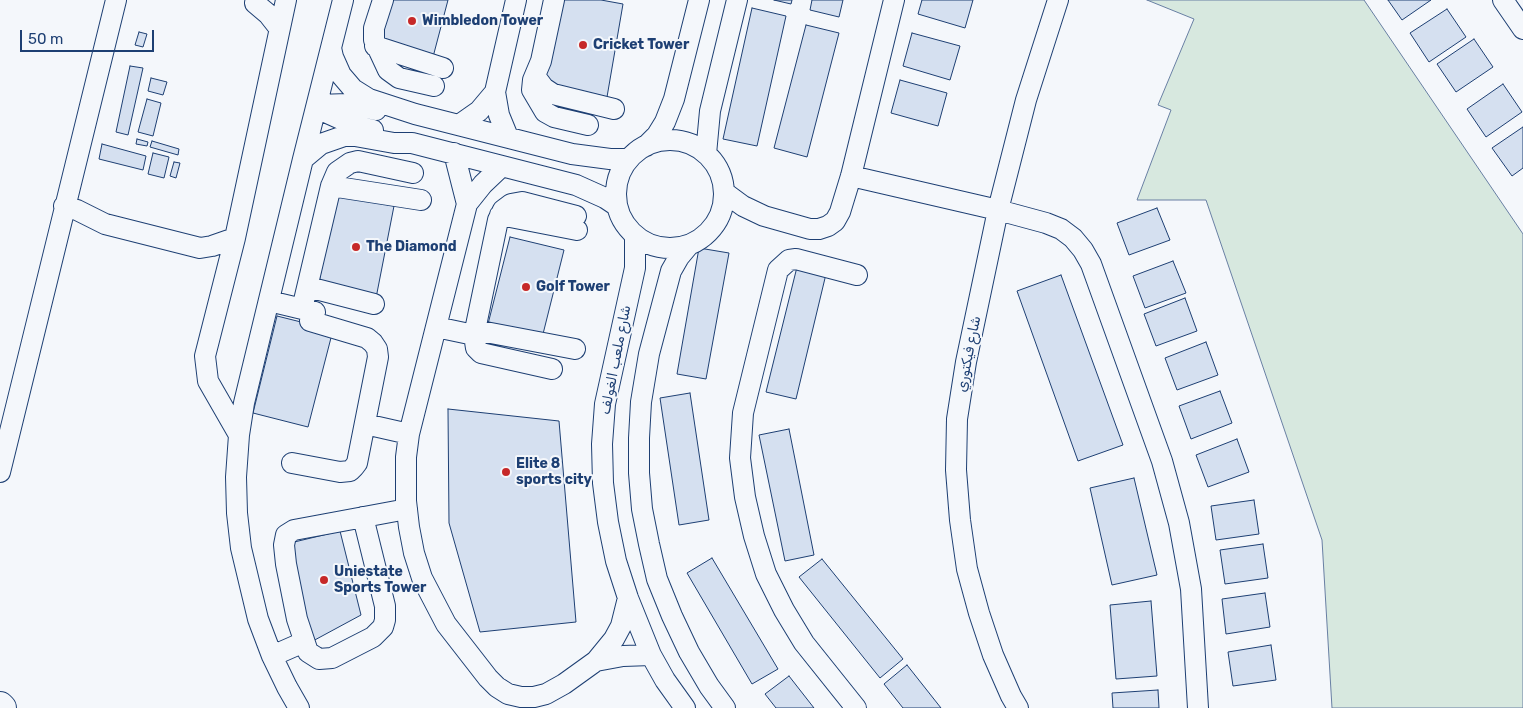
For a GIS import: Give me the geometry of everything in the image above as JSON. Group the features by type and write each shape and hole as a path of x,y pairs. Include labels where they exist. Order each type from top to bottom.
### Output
{"street":[{"path":"0,472 116,0"},
{"path":"240,435 208,381 205,356 235,238 278,28 286,0"},
{"path":"299,708 272,656 258,619 241,548 237,513 236,476 244,403 343,0"},
{"path":"383,0 374,28 374,40 375,46 388,70 394,76 434,86"},
{"path":"508,137 499,115 495,92 516,0"},
{"path":"554,0 541,61 533,80 533,95 545,112 554,117 588,125"},
{"path":"646,146 661,141 677,141 692,145 706,154 722,179 724,192 721,214 714,227 703,237 689,245 661,248 635,236 627,227 617,206 616,194 622,170 629,159 657,135 666,122 674,99 699,0"},
{"path":"706,154 710,111 737,0"},
{"path":"724,192 743,206 764,216 810,229 820,229 828,226 835,220 840,212 851,176 894,0"},
{"name":"شارع فيكتوري","path":"1018,708 993,655 967,569 960,520 956,470 957,419 966,362 998,210 1026,100 1058,0"},
{"path":"257,1 278,28"},
{"path":"1510,3 1523,29"},
{"path":"375,46 443,68"},
{"path":"331,48 341,75 353,89 369,99 404,109 414,114 572,154 610,159 629,159"},
{"path":"535,76 544,88 553,94 614,109"},
{"path":"459,126 479,111 495,92"},
{"path":"317,106 353,105 396,115 414,114"},
{"path":"317,106 356,126 396,136 412,143 576,185 598,194 617,206"},
{"path":"303,159 321,144 344,136 356,136 394,143 412,143"},
{"path":"454,153 467,204"},
{"path":"306,315 308,287 333,178 337,172 350,163 358,162 413,173"},
{"path":"502,166 482,184 467,204 409,434 405,479 407,509 414,552 422,578 446,624 497,687 508,694 521,697 534,698 546,694 564,684 596,661 614,639 621,626 628,598"},
{"path":"851,176 1046,223 1060,229 1073,238 1083,250 1090,264 1162,461 1179,523 1191,589 1198,708"},
{"path":"331,186 421,200"},
{"path":"552,369 481,353 476,348 474,333 502,210 511,204 522,202 576,223"},
{"path":"62,214 77,210 105,224 200,248 235,238"},
{"path":"714,227 738,218 764,216"},
{"name":"شارع ملعب الغولف","path":"635,236 635,268 605,404 602,444 603,483 616,561 628,598 651,655 665,680 685,708"},
{"path":"689,245 671,271 649,354 641,402 639,473 642,509 658,579 672,616 689,652 709,686 725,708"},
{"path":"200,248 210,257 224,280"},
{"path":"856,708 804,643 784,610 766,574 747,507 740,458 743,413 778,270 789,260 796,259 857,275"},
{"path":"308,287 374,304"},
{"path":"269,301 367,338 377,349 378,357 357,463 350,471 340,472 292,462"},
{"path":"306,315 378,327"},
{"path":"436,327 575,349"},
{"path":"365,424 409,434"},
{"path":"363,517 385,606 386,613 383,627 373,637 326,660 319,659 308,652 304,642 290,591 284,540 294,530 363,517 407,509"},
{"path":"272,656 304,642"},
{"path":"596,661 623,656 651,655"}],"shaded area":[{"path":"1147,0 1364,0 1523,234 1523,708 1332,708 1322,540 1206,200 1137,200 1171,110 1158,105 1194,19"}],"building":[{"name":"Wimbledon Tower","path":"388,0 448,0 433,57 377,43"},
{"name":"Cricket Tower","path":"558,0 601,0 623,4 607,97 543,86"},
{"path":"774,0 792,0 791,4"},
{"path":"812,0 843,0 839,17 810,10"},
{"path":"922,0 973,0 965,28 918,14"},
{"path":"1388,0 1431,0 1402,20"},
{"path":"752,8 786,16 757,146 723,139"},
{"path":"1447,9 1466,37 1429,62 1410,33"},
{"path":"806,25 839,33 807,157 774,148"},
{"path":"139,32 147,34 143,47 135,45"},
{"path":"912,33 960,46 950,80 903,66"},
{"path":"1474,39 1493,67 1456,92 1437,64"},
{"path":"130,66 143,68 128,135 116,132"},
{"path":"151,78 167,82 163,95 148,91"},
{"path":"900,80 947,93 938,126 891,113"},
{"path":"1503,84 1522,112 1486,137 1467,109"},
{"path":"147,99 161,103 153,136 138,132"},
{"path":"1523,127 1523,168 1512,176 1492,148"},
{"path":"137,139 148,142 147,146 136,144"},
{"path":"152,141 179,149 178,155 150,147"},
{"path":"102,144 146,156 143,170 99,159"},
{"path":"153,153 169,157 164,178 148,174"},
{"path":"174,162 180,163 176,178 170,176"},
{"name":"The Diamond","path":"336,195 394,206 376,298 318,287"},
{"path":"1157,208 1170,240 1129,255 1117,223"},
{"name":"Golf Tower","path":"510,237 564,250 542,338 488,324"},
{"path":"699,248 729,253 706,379 677,374"},
{"path":"1173,261 1186,293 1145,308 1133,276"},
{"path":"797,267 826,274 796,399 766,392"},
{"path":"1061,275 1123,445 1078,461 1017,291"},
{"path":"1185,298 1197,331 1156,346 1144,314"},
{"path":"277,316 333,330 308,427 253,413"},
{"path":"1206,342 1218,375 1177,390 1165,358"},
{"path":"1220,391 1232,423 1191,439 1179,406"},
{"path":"690,393 709,520 679,525 660,398"},
{"name":"Elite 8 sports city","path":"448,409 559,421 576,622 480,632 449,523"},
{"path":"789,429 814,555 785,561 759,435"},
{"path":"1237,439 1249,472 1208,487 1196,455"},
{"path":"1134,478 1157,575 1112,585 1090,488"},
{"path":"1254,500 1259,534 1216,540 1211,506"},
{"name":"Uniestate Sports Tower","path":"340,531 361,615 311,642 286,544"},
{"path":"1263,544 1268,578 1225,584 1220,550"},
{"path":"712,558 778,669 752,684 687,573"},
{"path":"822,559 903,659 880,678 799,577"},
{"path":"1265,593 1270,627 1226,634 1222,599"},
{"path":"1151,601 1157,676 1116,679 1110,605"},
{"path":"1271,645 1276,680 1233,686 1228,652"},
{"path":"907,665 941,708 903,708 884,684"},
{"path":"789,676 814,708 776,708 765,694"},
{"path":"1158,690 1159,708 1113,708 1112,693"}],"place":[{"name":"Wimbledon Tower","path":"412,21"},
{"name":"Cricket Tower","path":"583,45"},
{"name":"The Diamond","path":"356,247"},
{"name":"Golf Tower","path":"526,287"},
{"name":"Elite 8 sports city","path":"506,472"},
{"name":"Uniestate Sports Tower","path":"324,580"}]}
